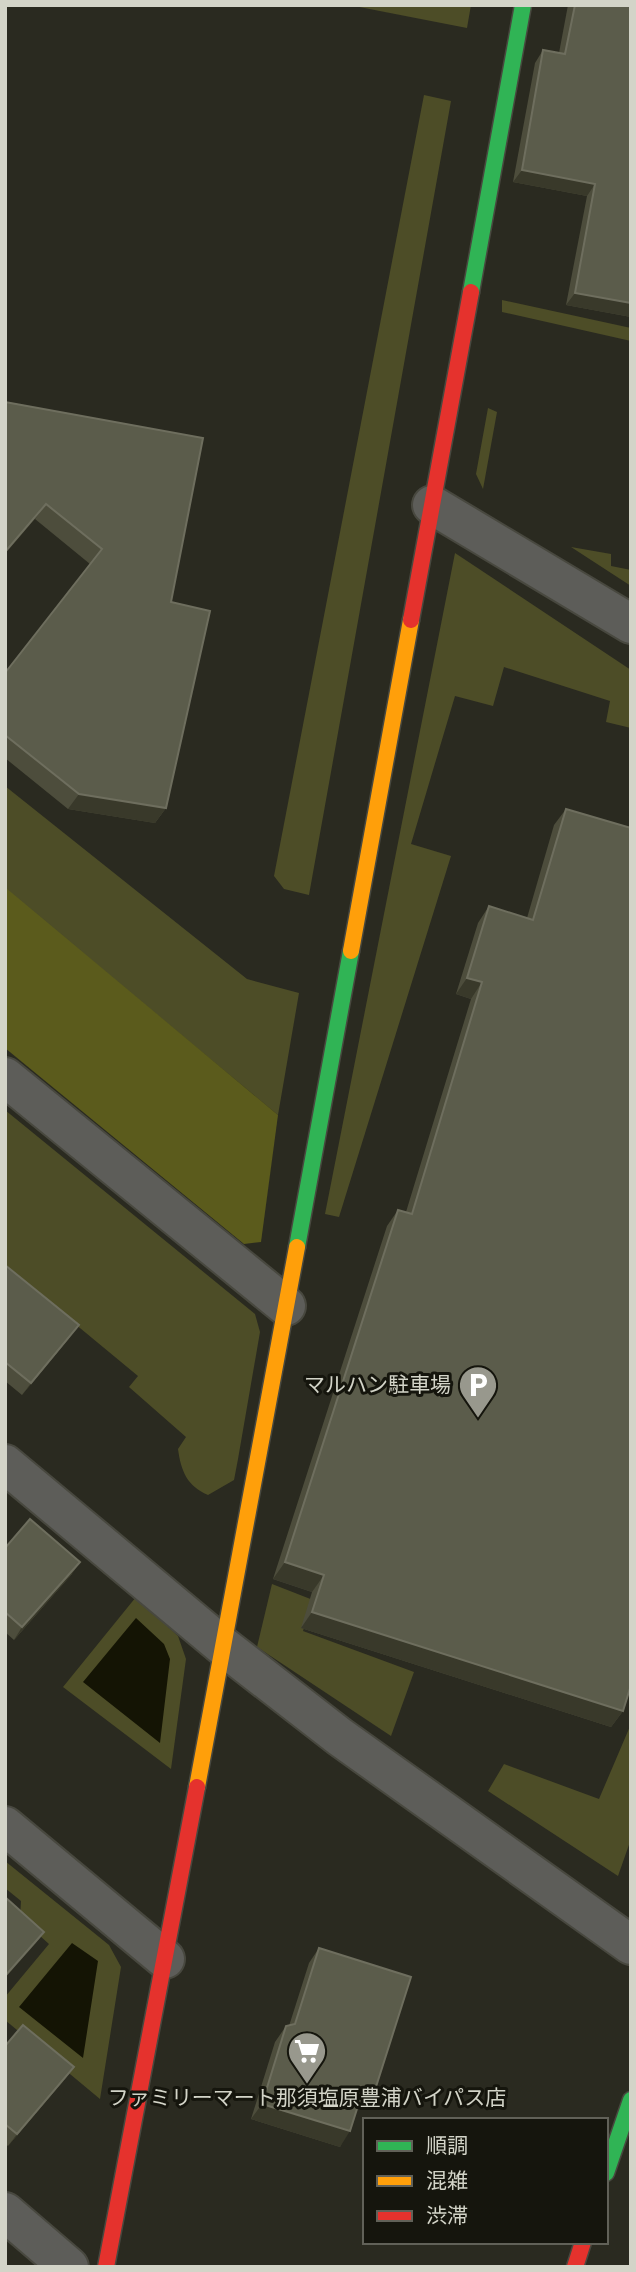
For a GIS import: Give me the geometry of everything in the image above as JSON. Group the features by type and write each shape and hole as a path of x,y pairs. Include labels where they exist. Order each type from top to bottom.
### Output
{"main road":[{"path":"106,2267 224,1647 523,5"},
{"path":"608,2167 631,2100"},
{"path":"575,2267 582,2244"}],"street":[{"path":"432,505 631,624"},
{"path":"5,1077 286,1306"},
{"path":"5,1464 224,1647 340,1737 631,1945"},
{"path":"5,1826 165,1959"},
{"path":"5,2212 69,2267"}],"shaded area":[{"path":"349,5 471,5 467,28"},
{"path":"424,95 451,101 309,895 284,889 274,876"},
{"path":"502,300 631,328 631,341 502,312"},
{"path":"488,408 497,412 483,489 476,474"},
{"path":"571,547 611,554 611,566 631,570 631,586"},
{"path":"455,553 631,670 631,728 606,722 610,701 504,667 493,706 455,696 411,844 451,856 339,1217 325,1214"},
{"path":"5,786 247,979 299,993 278,1115 5,889"},
{"path":"6,888 278,1115 261,1242 244,1244 5,1048"},
{"path":"5,1110 255,1314 260,1332 234,1480 208,1495 195,1487 183,1471 178,1449 186,1437 129,1387 138,1376 5,1266"},
{"path":"272,1584 313,1600 303,1631 414,1672 391,1736 257,1647"},
{"path":"136,1597 178,1636 186,1659 171,1769 63,1687"},
{"path":"136,1618 164,1644 170,1659 160,1743 83,1682"},
{"path":"631,1724 631,1839 618,1876 488,1791 504,1764 599,1799"},
{"path":"5,1861 109,1945 121,1967 100,2099 5,2020 5,1997 49,1944 20,1918 21,1901 5,1888"},
{"path":"72,1943 98,1961 83,2058 19,2007"}],"building":[{"path":"575,5 631,5 631,303 575,293 595,184 522,170 543,50 565,54"},
{"path":"5,402 203,438 171,602 210,611 166,808 79,794 5,735 5,673 102,549 46,504 5,552"},
{"name":"マルハン駐車場","path":"566,809 631,828 631,1685 623,1711 312,1612 324,1575 285,1562 398,1210 412,1214 482,982 467,978 489,906 533,920"},
{"path":"5,1265 79,1325 31,1383 5,1362"},
{"path":"30,1519 80,1562 22,1627 5,1612 5,1548"},
{"path":"5,1897 44,1932 5,1976"},
{"path":"319,1948 411,1977 374,2093 363,2090 350,2131 262,2104 286,2026 295,2024"},
{"path":"23,2025 74,2067 17,2134 5,2124 5,2046"}],"traffic: fast":[{"path":"471,292 523,5"},
{"path":"297,1247 351,951"},
{"path":"608,2167 631,2100"}],"traffic: slow":[{"path":"351,951 411,620"},
{"path":"197,1787 297,1247"}],"traffic: jam":[{"path":"411,620 471,292"},
{"path":"106,2267 197,1787"},
{"path":"575,2267 582,2244"}],"place":[{"name":"マルハン駐車場","path":"478,1419"},
{"name":"ファミリーマート那須塩原豊浦バイパス店","path":"307,2085"}]}
